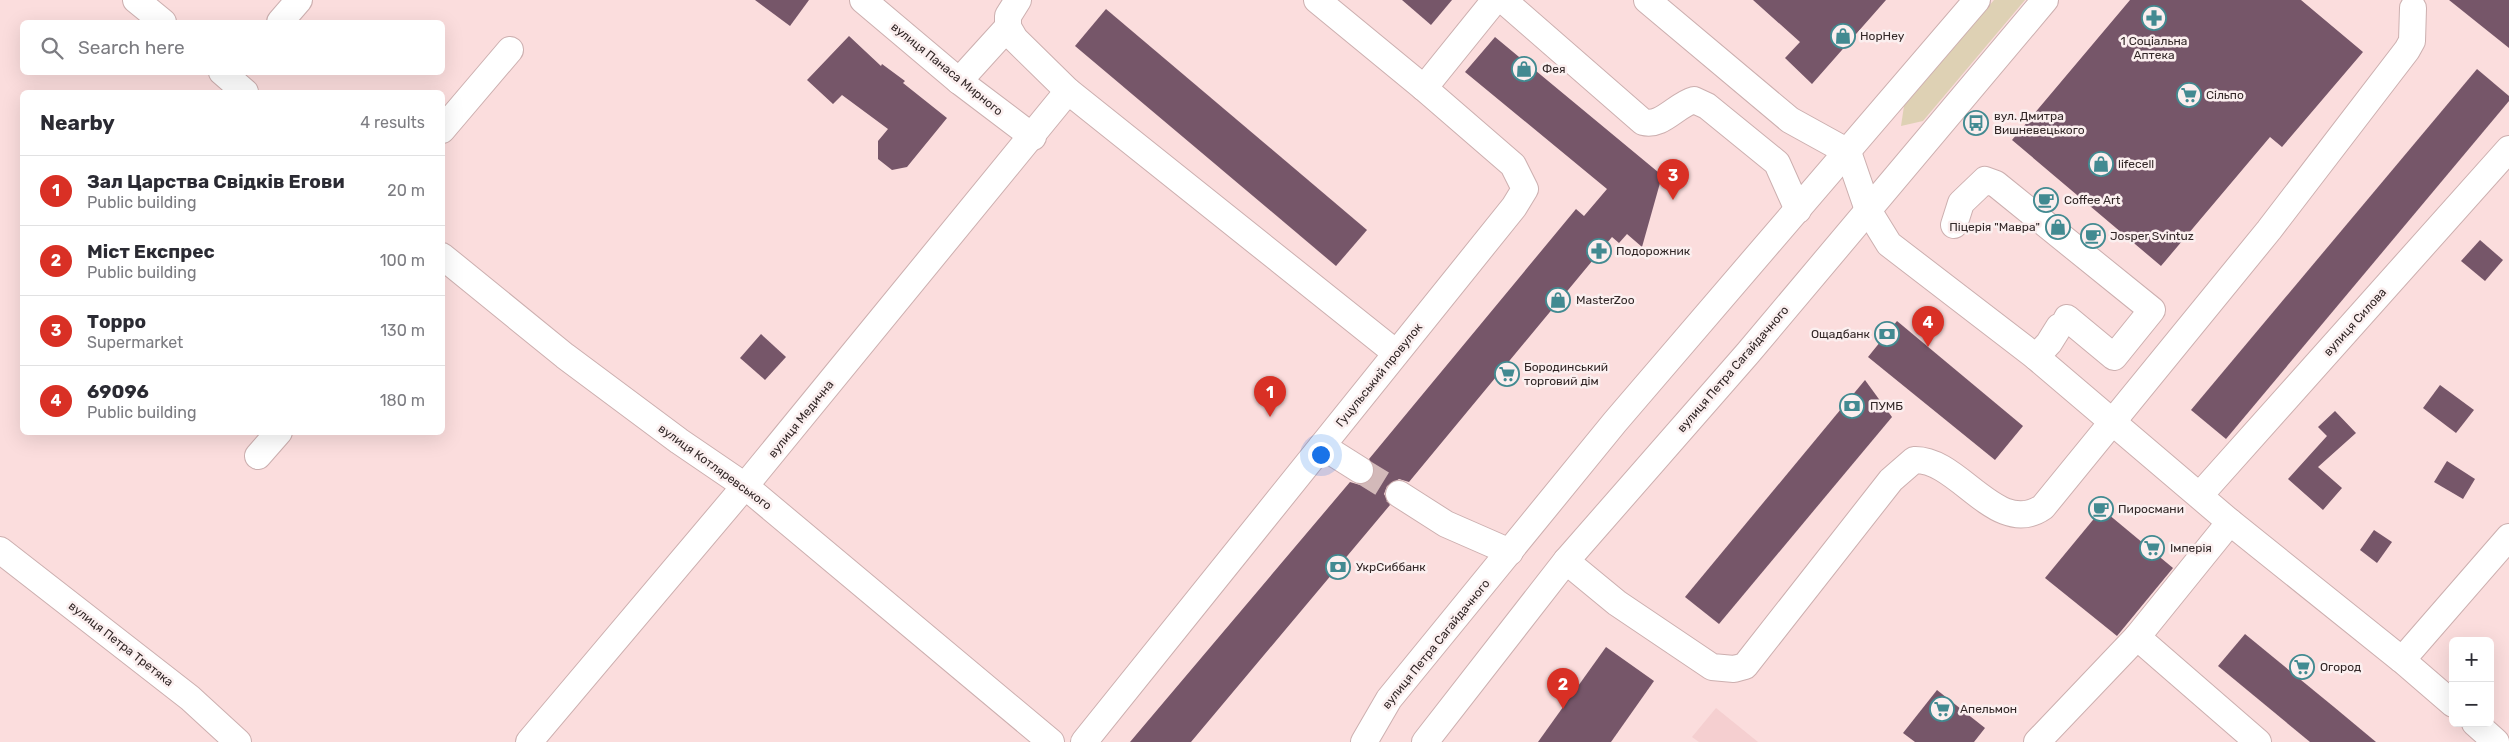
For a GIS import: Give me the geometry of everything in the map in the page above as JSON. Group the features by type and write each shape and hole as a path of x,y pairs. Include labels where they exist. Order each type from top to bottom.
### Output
{"street":[{"path":"136,0 161,20"},
{"path":"282,20 299,0"},
{"name":"вулиця Панаса Мирного","path":"863,0 959,81 1033,137"},
{"path":"1018,0 1008,16 1008,27 1015,39 1068,91 1396,353"},
{"path":"1316,0 1424,88 1495,0"},
{"path":"1503,0 1643,122 1650,124 1660,120 1694,100 1707,106 1777,163 1798,210"},
{"path":"1647,0 1790,120 1848,152 1868,210 1889,244 2036,357 2230,522 2402,660 2449,701"},
{"name":"вулиця Петра Сагайдачного","path":"1364,742 1389,700 1615,422 1977,0"},
{"name":"вулиця Петра Сагайдачного","path":"1425,742 1566,561 1748,353 2045,0"},
{"path":"1566,561 1617,603 1712,667 1734,669 1745,666 1891,480 1914,460 1932,462 2003,511 2019,514 2035,513 2043,507 2110,421 2269,230 2407,50 2412,41 2413,8"},
{"path":"959,81 1008,27"},
{"path":"445,126 510,50"},
{"name":"Гуцульський провулок","path":"1084,742 1514,207 1525,189 1513,165 1424,88"},
{"name":"вулиця Медична","path":"529,742 745,486 1033,137 1068,91"},
{"name":"вулиця Силова","path":"2200,495 2509,149"},
{"path":"1954,225 1961,203 1985,180 1996,184 2152,310 2114,357 2063,322 2049,343 2036,357"},
{"name":"вулиця Котляревського","path":"445,258 565,356 679,441 745,486 1050,742"},
{"path":"258,456 276,435"},
{"path":"1322,446 1360,470"},
{"path":"1399,494 1446,524 1510,552"},
{"path":"2037,742 2137,637 2230,522"},
{"path":"2402,660 2509,537"},
{"name":"вулиця Петра Третяка","path":"0,550 190,698 238,742"},
{"path":"2137,637 2258,742"},
{"path":"2479,727 2496,742"}],"shaded area":[{"path":"1994,0 2025,0 1923,121 1901,126 1904,106"},
{"path":"1716,708 1758,742 1699,742 1692,737"}],"building":[{"path":"755,0 809,0 790,26"},
{"path":"1402,0 1452,0 1431,25"},
{"path":"1753,0 1886,0 1812,84 1785,58 1800,42"},
{"name":"Сільпо","path":"2130,0 2301,0 2363,52 2282,147 2270,137 2161,266 2012,140"},
{"path":"2449,0 2509,0 2509,48"},
{"path":"1106,9 1367,230 1336,266 1075,46"},
{"path":"849,36 881,66 882,64 905,81 903,83 947,118 907,167 892,170 878,159 878,141 888,129 842,95 833,104 807,80"},
{"path":"1495,37 1664,177 1660,183 1642,247 1627,234 1619,243 1612,237 1409,482 1399,479 1387,486 1384,494 1390,505 1191,742 1130,742 1350,482 1360,485 1367,483 1372,478 1375,470 1369,459 1576,209 1584,216 1607,189 1465,72"},
{"path":"2477,69 2509,96 2509,101 2226,439 2191,410"},
{"path":"2480,240 2503,260 2485,281 2461,261"},
{"path":"1897,321 2023,426 1995,460 1868,357"},
{"path":"761,334 786,357 765,380 740,358"},
{"path":"1865,380 1892,417 1719,624 1685,597"},
{"path":"2440,385 2474,410 2456,433 2423,408"},
{"path":"2335,411 2356,433 2318,467 2342,488 2323,510 2288,479 2327,436 2318,427"},
{"path":"2447,461 2475,479 2463,499 2434,482"},
{"path":"2102,509 2173,568 2117,636 2045,578"},
{"path":"2374,530 2392,542 2377,563 2360,550"},
{"path":"2245,634 2376,742 2310,742 2218,666"},
{"path":"1606,647 1654,681 1611,742 1538,742"},
{"name":"Апельмон","path":"1937,690 1985,728 1974,742 1915,742 1903,733"}],"tunnel":[{"path":"1360,470 1399,494"}],"place":[{"name":"1 Соціальна Аптека","path":"2154,18"},
{"name":"HopHey","path":"1843,36"},
{"name":"Фея","path":"1524,69"},
{"name":"Сільпо","path":"2189,95"},
{"name":"вул. Дмитра Вишневецького","path":"1976,123"},
{"name":"lifecell","path":"2101,164"},
{"name":"Торро","path":"1673,200"},
{"name":"Coffee Art","path":"2046,200"},
{"name":"Піцерія \"Мавра\"","path":"2058,227"},
{"name":"Josper Svintuz","path":"2093,236"},
{"name":"Подорожник","path":"1599,251"},
{"name":"MasterZoo","path":"1558,300"},
{"name":"Ощадбанк","path":"1887,334"},
{"name":"69096","path":"1928,347"},
{"name":"Бородинський торговий дім","path":"1507,374"},
{"name":"ПУМБ","path":"1852,406"},
{"name":"Зал Царства Свiдкiв Егови","path":"1270,417"},
{"name":"Пиросмани","path":"2101,509"},
{"name":"Імперія","path":"2152,548"},
{"name":"УкрСиббанк","path":"1338,567"},
{"name":"Огород","path":"2302,667"},
{"name":"Міст Експрес","path":"1563,709"},
{"name":"Апельмон","path":"1942,709"}]}
